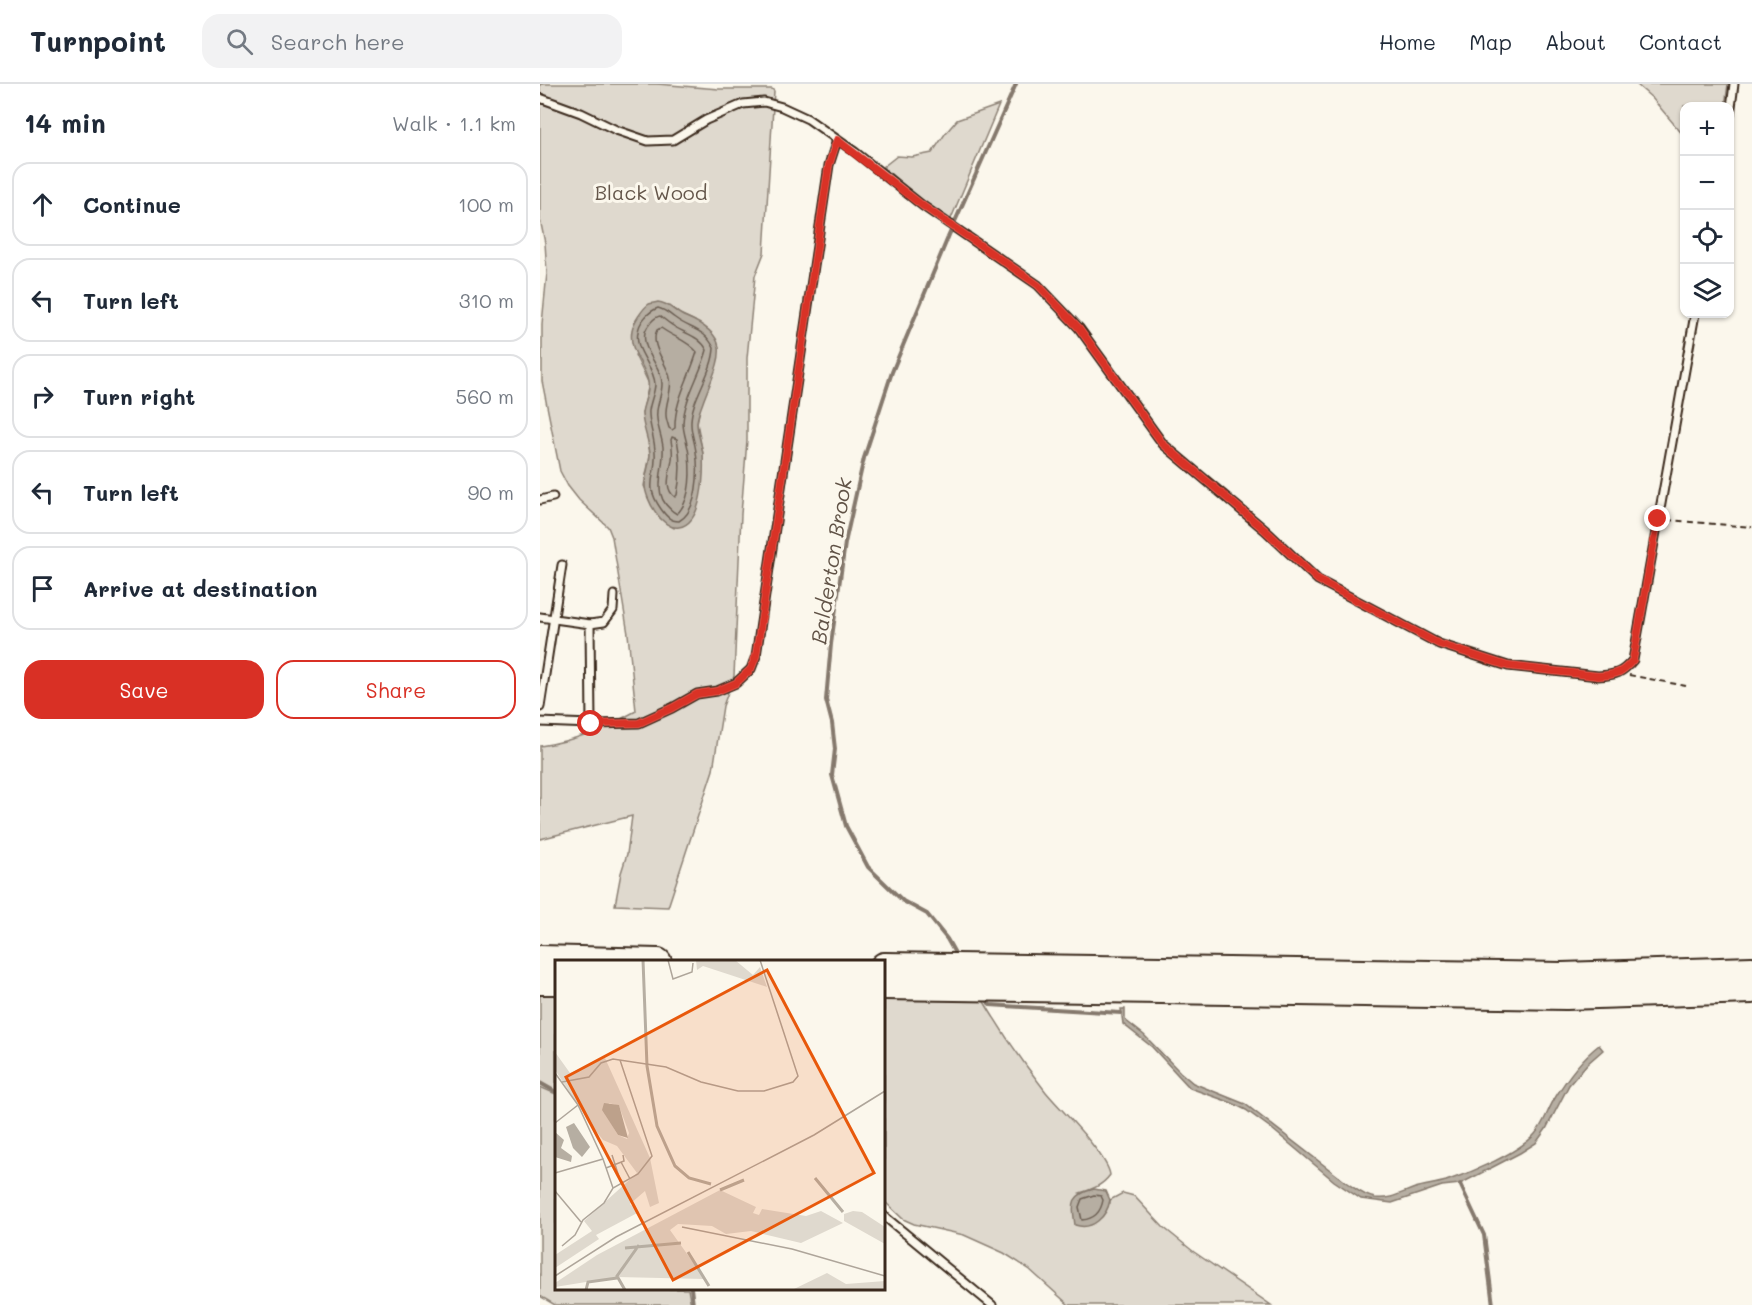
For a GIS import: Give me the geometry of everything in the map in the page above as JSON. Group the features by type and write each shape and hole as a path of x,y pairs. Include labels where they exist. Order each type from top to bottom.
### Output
{"highway":[{"path":"540,959 579,960"},
{"path":"885,966 1562,976 1752,970"},
{"path":"885,986 1566,996 1752,990"}],"lane":[{"path":"1732,102 1734,84"},
{"path":"540,98 648,141 673,140 706,120 743,104 764,102 782,107 808,120 947,223 1038,285 1079,328 1163,444 1265,530 1318,580 1439,644 1508,666 1598,676 1624,670 1633,660 1694,318"},
{"path":"540,722 639,723 697,694 717,691 736,683 751,669 756,656 829,165 837,140"},
{"path":"540,500 553,497"},
{"path":"540,707 562,565"},
{"path":"540,617 590,624 604,622 613,610 614,595"},
{"path":"590,624 591,724"},
{"path":"885,1217 992,1305"}],"path":[{"path":"1658,519 1752,527"},
{"path":"1617,673 1686,686"}],"green space":[{"name":"Black Wood","path":"540,84 657,84 719,89 772,89 774,91 764,253 755,276 747,358 747,440 741,514 734,676 723,706 713,770 668,907 615,905 627,854 632,816 540,839 540,746 590,733 636,711 628,634 612,537 608,527 579,500 560,471 542,381 542,324 547,273 545,243 540,219","holes":["670,306 695,321 700,409 697,423 703,454 702,485 674,528 660,518 644,486 650,455 642,414 649,384 635,355"]},
{"path":"1636,84 1728,84 1726,102 1680,102 1680,131 1652,98"},
{"path":"999,105 950,221 883,167 897,156 912,157 932,153 957,120"},
{"path":"540,991 555,991 555,1091 540,1083"},
{"path":"885,1000 983,1000 1029,1070 1093,1145 1107,1167 1110,1175 1104,1182 1080,1193 1110,1203 1110,1200 1123,1193 1134,1196 1163,1227 1194,1252 1271,1305 1069,1305 1029,1269 1004,1253 964,1235 914,1224 903,1219 885,1202"},
{"path":"540,1087 555,1094 555,1290 688,1290 691,1305 555,1305 540,1296"}],"water":[{"path":"658,302 666,304 712,333 718,342 719,352 718,363 697,420 703,455 700,497 693,517 687,524 679,527 673,527 661,519 651,505 646,491 650,453 642,413 648,386 631,338 633,327 641,312 649,304"},
{"path":"1121,1009 1125,1009 1125,1020 1144,1035 1193,1083 1245,1104 1347,1183 1375,1198 1391,1197 1415,1188 1446,1181 1480,1168 1518,1148 1538,1130 1552,1102 1580,1063 1599,1045 1603,1050 1569,1085 1536,1143 1460,1184 1442,1186 1392,1203 1361,1199 1334,1181 1246,1110 1190,1088 1152,1047 1123,1024"},
{"path":"1094,1189 1106,1191 1110,1200 1106,1212 1093,1224 1075,1225 1074,1201 1080,1194"}],"waterway":[{"name":"Balderton Brook","path":"956,955 947,939 927,914 903,901 868,867 846,826 832,775 835,749 826,700 845,543 864,458 892,372 949,235 1016,84"},
{"name":"Balderton Brook","path":"986,998 990,1005 1121,1013"},
{"path":"540,1083 555,1091"},
{"path":"1460,1184 1484,1235 1493,1305"},
{"path":"691,1290 693,1305"}],"route":[{"path":"591,724 639,723 697,694 717,691 736,683 751,669 756,656 829,165 837,140 923,206 1038,285 1079,328 1163,444 1265,530 1318,580 1439,644 1508,666 1598,676 1612,675 1624,670 1633,660 1658,519"}]}
